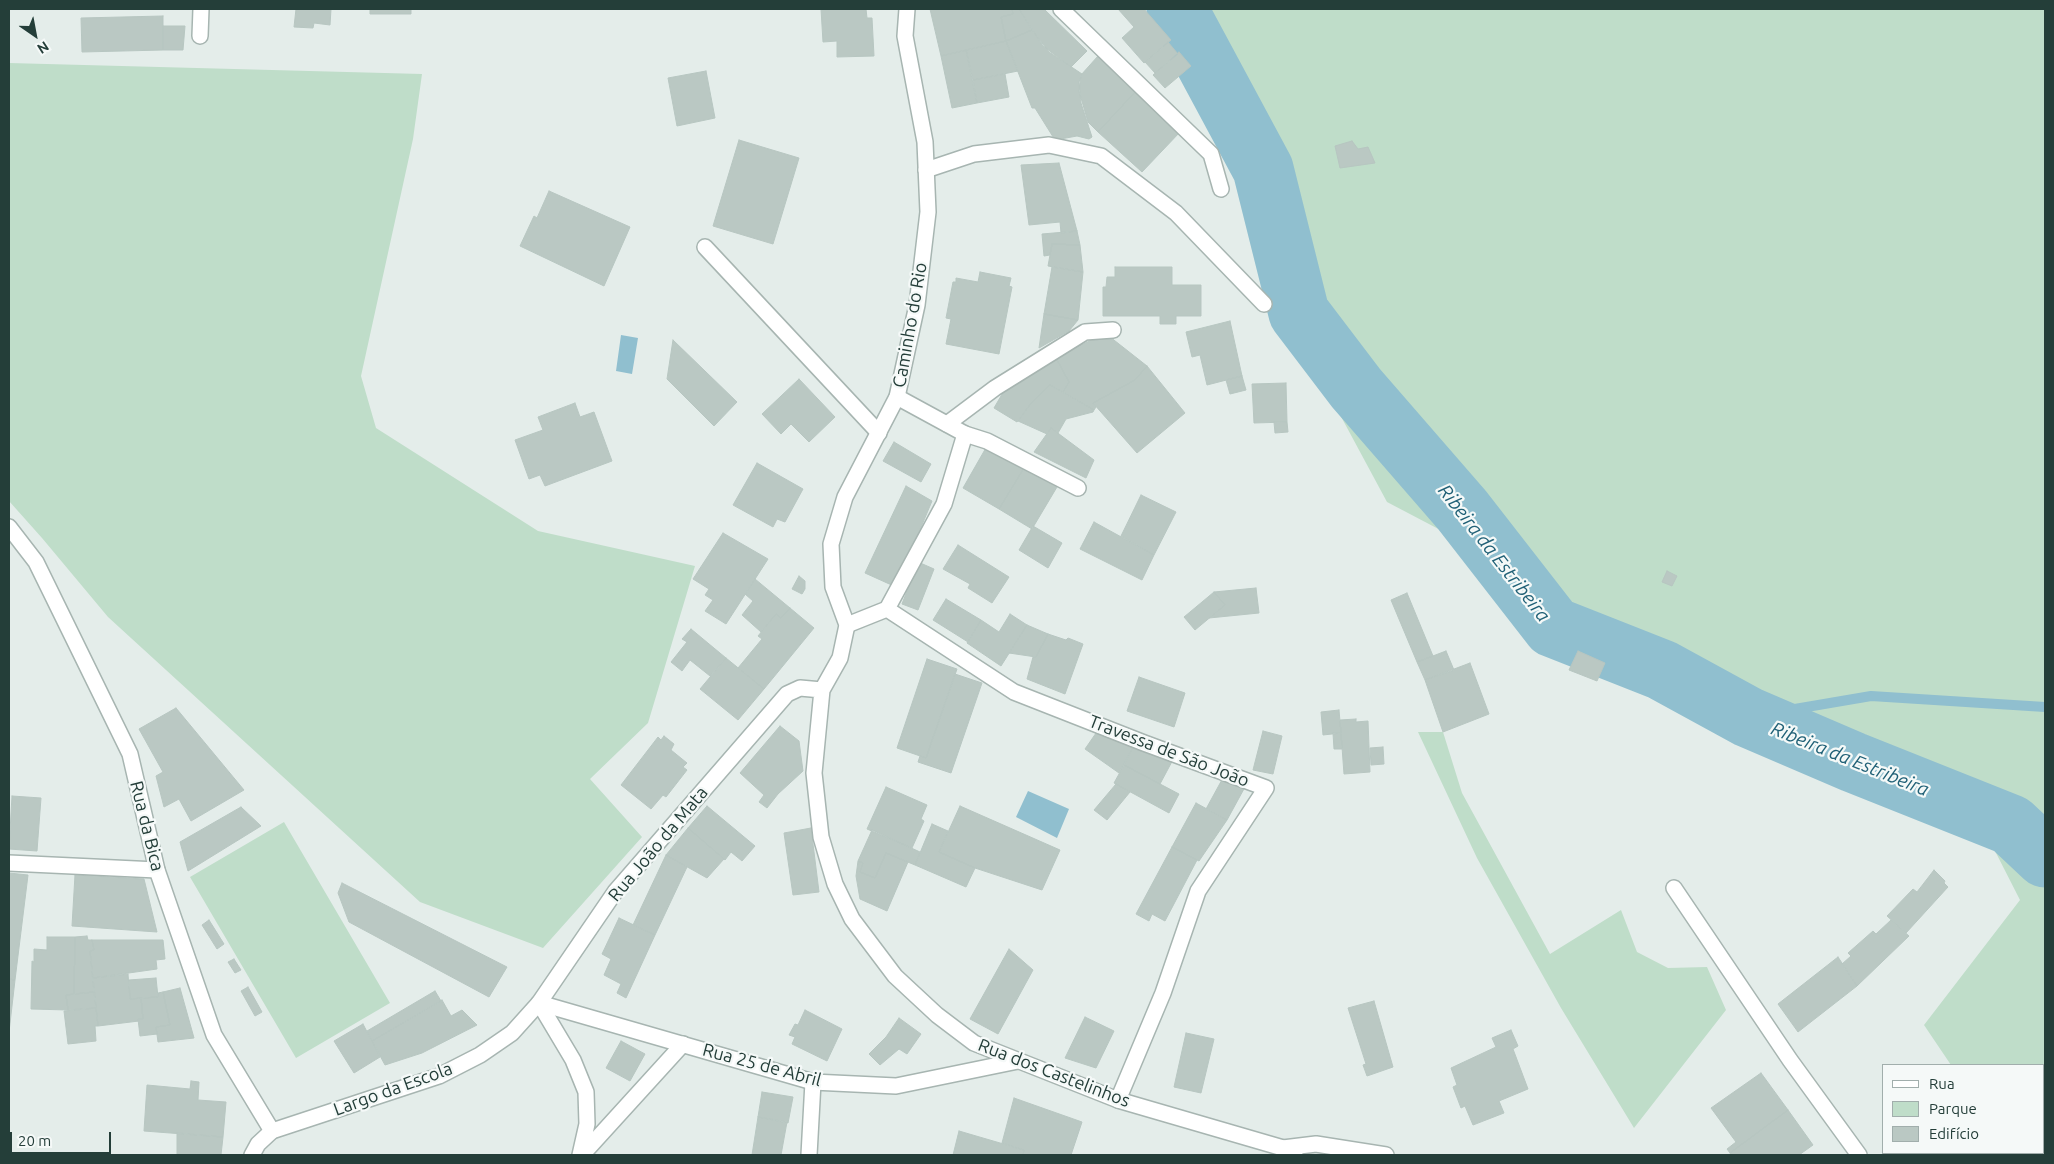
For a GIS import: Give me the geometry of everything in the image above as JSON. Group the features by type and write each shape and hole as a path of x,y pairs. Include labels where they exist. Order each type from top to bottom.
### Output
{"street":[{"path":"200,36 201,9"},
{"name":"Caminho do Rio","path":"847,625 833,587 831,544 846,496 897,397 917,305 928,212 924,142 905,36 907,9"},
{"path":"1060,9 1211,154 1221,189"},
{"path":"926,170 974,154 1049,145 1101,156 1176,213 1264,304"},
{"path":"705,247 879,433"},
{"path":"947,424 995,388 1085,332 1113,330"},
{"path":"897,397 965,434 987,441 1078,488"},
{"path":"822,690 840,658 847,625 887,609 944,504 965,434"},
{"name":"Rua da Bica","path":"9,527 36,562 130,754 158,870 214,1035 272,1131"},
{"name":"Travessa de São João","path":"887,609 1014,692 1266,788 1198,891 1163,993 1118,1100"},
{"name":"Rua João da Mata","path":"539,1003 615,892 787,694 800,688 822,690"},
{"name":"Rua dos Castelinhos","path":"822,690 814,773 821,837 835,884 852,919 895,976 937,1015 974,1044 1118,1100 1289,1152"},
{"path":"9,863 158,870"},
{"path":"1674,888 1790,1060 1859,1155"},
{"path":"539,1003 574,1060 586,1092 587,1124 581,1155"},
{"name":"Rua 25 de Abril","path":"539,1003 813,1082 896,1086 1018,1061"},
{"name":"Largo da Escola","path":"272,1131 439,1076 495,1045 512,1032 539,1003"},
{"path":"581,1155 683,1044"},
{"path":"809,1155 813,1082"},
{"path":"252,1155 258,1144 272,1131"},
{"path":"1289,1152 1316,1144 1386,1155"}],"green space":[{"path":"1152,9 2045,9 2045,1155 2010,1154 2044,1154 2044,1064 1950,1064 1924,1025 2020,900 1994,849 1574,649 1560,659 1448,534 1387,502 1331,398 1254,235 1202,78"},
{"path":"9,63 422,74 413,139 361,376 376,428 538,531 695,566 648,723 590,779 642,837 543,948 420,902 108,617 9,501"},
{"path":"1418,732 1443,732 1462,793 1550,954 1621,910 1637,952 1668,968 1707,967 1726,1010 1634,1128 1561,1008 1477,858"},
{"path":"284,822 390,1003 296,1058 190,877"}],"water":[{"path":"621,335 638,338 632,374 616,371"},
{"path":"1028,791 1069,809 1057,838 1016,817"}],"building":[{"path":"296,9 331,9 330,25 314,23 313,28 294,27"},
{"path":"370,9 411,9 411,14 370,14"},
{"path":"821,9 866,9 867,18 872,18 874,56 837,57 837,41 823,42"},
{"path":"930,9 1012,9 1013,14 1001,17 1006,41 941,56"},
{"path":"1012,9 1019,9 1032,30 1006,41 1001,17 1013,14"},
{"path":"1019,9 1044,9 1087,51 1071,67 1043,46"},
{"path":"1118,9 1144,9 1171,40 1144,63 1122,38 1134,27"},
{"path":"163,16 163,50 82,52 81,18"},
{"path":"163,26 185,26 183,50 163,50"},
{"path":"1032,30 1049,52 1082,74 1079,82 1081,103 1092,137 1089,139 1077,136 1055,140 1035,108 1032,108 1006,41"},
{"path":"1006,41 1018,71 973,80 966,50"},
{"path":"1168,42 1178,54 1155,73 1145,62"},
{"path":"966,50 977,103 952,108 941,56"},
{"path":"1179,52 1191,66 1165,88 1153,75"},
{"path":"1098,56 1135,92 1098,132 1088,122 1079,91 1081,75"},
{"path":"706,71 715,118 677,126 668,78"},
{"path":"1005,74 1009,97 977,103 973,80"},
{"path":"1135,92 1180,132 1142,172 1098,132"},
{"path":"739,140 799,158 773,244 713,226"},
{"path":"1352,141 1358,149 1368,147 1375,163 1340,168 1335,146"},
{"path":"1059,163 1077,231 1061,233 1060,222 1029,225 1021,165"},
{"path":"549,191 630,227 604,286 520,246 534,216 537,218"},
{"path":"1077,231 1080,245 1052,244 1050,255 1044,256 1042,234"},
{"path":"1052,244 1080,245 1083,272 1048,266"},
{"path":"1052,267 1083,272 1078,320 1044,314"},
{"path":"1115,267 1172,267 1172,285 1201,285 1201,316 1176,316 1176,324 1160,324 1160,316 1103,316 1103,287 1106,287 1107,277 1115,277"},
{"path":"980,272 1011,278 1009,286 1012,287 999,354 946,344 951,319 946,318 953,282 956,282 956,278 978,282"},
{"path":"1044,314 1078,320 1069,331 1039,348"},
{"path":"1230,321 1242,376 1207,385 1200,355 1192,357 1186,332"},
{"path":"1105,333 1147,366 1135,380 1093,403 1096,407 1094,410 1063,392 1069,382 1056,358"},
{"path":"673,340 737,402 714,426 667,379"},
{"path":"1056,358 1069,382 1063,392 1050,385 1032,402 1017,422 994,408 1008,384"},
{"path":"1147,366 1185,413 1137,453 1093,403 1135,380"},
{"path":"1242,376 1246,390 1230,394 1226,380"},
{"path":"799,379 835,417 809,442 791,424 781,434 762,414"},
{"path":"1286,383 1287,422 1254,423 1252,384"},
{"path":"1050,385 1094,410 1093,412 1066,419 1058,433 1051,428 1047,434 1018,421 1032,402"},
{"path":"575,403 580,417 594,412 612,461 545,486 540,475 529,479 515,440 543,430 538,417"},
{"path":"1274,422 1287,422 1288,432 1275,433"},
{"path":"1051,428 1094,460 1086,478 1034,452"},
{"path":"894,442 931,464 921,482 883,461"},
{"path":"987,446 1024,468 999,509 963,488"},
{"path":"757,463 803,489 785,522 777,519 773,527 733,505"},
{"path":"1024,468 1057,487 1032,529 999,509"},
{"path":"906,486 932,501 896,587 865,573"},
{"path":"1141,495 1176,512 1154,555 1121,536"},
{"path":"1094,522 1154,555 1142,580 1080,549"},
{"path":"1033,526 1062,543 1048,568 1019,550"},
{"path":"723,533 768,559 726,624 705,611 713,600 705,595 709,589 693,579"},
{"path":"958,545 1009,577 992,603 968,588 970,584 943,569"},
{"path":"918,562 934,569 918,610 902,604"},
{"path":"1667,571 1677,576 1672,586 1662,582"},
{"path":"799,576 805,581 805,589 802,594 792,589"},
{"path":"755,579 790,608 781,618 776,614 761,632 742,615 753,601 745,594"},
{"path":"1256,588 1259,613 1209,618 1225,605 1214,592"},
{"path":"1214,592 1225,605 1195,630 1184,617"},
{"path":"1407,593 1433,656 1417,662 1391,600"},
{"path":"946,599 981,620 968,642 933,620"},
{"path":"790,608 814,628 764,689 738,668 762,639 758,636 776,614 781,618"},
{"path":"1010,614 1027,625 1001,666 967,643 981,620 999,632"},
{"path":"1027,625 1048,634 1036,657 1009,653"},
{"path":"691,629 726,658 710,676 690,660 682,671 671,662 687,642 682,639"},
{"path":"1048,634 1066,640 1068,638 1083,644 1065,694 1027,679 1033,657 1036,657"},
{"path":"1446,651 1454,670 1425,680 1417,662"},
{"path":"1578,651 1605,663 1597,681 1569,670"},
{"path":"726,658 764,689 738,720 700,689"},
{"path":"927,659 957,669 926,758 897,748"},
{"path":"1470,663 1489,714 1443,732 1425,680"},
{"path":"955,674 982,683 951,773 918,762 920,756 926,758"},
{"path":"1139,677 1185,693 1174,727 1127,711"},
{"path":"176,708 244,790 191,821 179,799 164,807 156,776 163,772 139,729"},
{"path":"1339,710 1341,733 1323,735 1321,712"},
{"path":"1356,719 1356,722 1368,721 1370,772 1344,774 1340,720"},
{"path":"1103,723 1134,745 1119,773 1085,749"},
{"path":"780,726 799,741 803,771 778,794 767,808 759,802 764,795 740,773"},
{"path":"1263,731 1282,736 1273,774 1253,770"},
{"path":"1333,733 1341,733 1342,749 1334,749"},
{"path":"664,736 674,744 671,750 687,763 683,767 687,770 666,797 663,795 651,809 621,785 658,737 661,740"},
{"path":"1134,745 1161,759 1166,749 1176,754 1160,784 1124,765"},
{"path":"1383,747 1384,764 1371,765 1370,748"},
{"path":"1124,765 1179,794 1169,813 1114,783"},
{"path":"1224,776 1245,787 1227,820 1206,809"},
{"path":"1116,784 1130,792 1107,820 1094,810"},
{"path":"886,787 927,805 921,819 924,821 912,848 867,829"},
{"path":"12,796 41,798 37,851 9,849"},
{"path":"1196,803 1227,820 1199,861 1172,847"},
{"path":"707,806 755,846 742,861 731,852 725,860 688,828"},
{"path":"960,806 1060,850 1042,890 975,868 939,852"},
{"path":"241,807 261,826 188,871 180,842"},
{"path":"932,824 948,831 939,852 975,868 966,887 915,865"},
{"path":"688,828 724,859 707,878 666,855"},
{"path":"811,828 819,892 793,895 784,833"},
{"path":"872,830 920,852 915,865 886,853 875,878 860,872 863,863 858,861"},
{"path":"1172,847 1197,860 1165,921 1152,914 1149,921 1136,914"},
{"path":"886,853 908,862 887,911 860,899 856,876 858,861 863,863 860,872 875,878"},
{"path":"666,855 687,867 655,935 633,925"},
{"path":"1934,870 1948,887 1906,933 1887,916 1913,889 1917,892"},
{"path":"9,873 28,875 15,980 9,979"},
{"path":"75,875 144,879 157,932 72,926"},
{"path":"342,883 507,967 489,997 349,922 338,893"},
{"path":"619,918 655,935 626,998 617,993 621,984 604,975 611,959 602,954"},
{"path":"209,920 224,944 217,949 202,925"},
{"path":"1891,920 1909,936 1857,986 1842,964 1851,956 1848,953 1873,931 1876,934"},
{"path":"87,936 88,940 92,940 94,950 90,951 94,992 74,994 75,937"},
{"path":"47,937 75,937 74,994 66,995 68,1010 31,1009 34,949 47,950"},
{"path":"92,940 163,940 165,959 156,960 157,969 93,978 90,951 94,950"},
{"path":"1009,949 1033,970 998,1034 970,1019"},
{"path":"1838,957 1857,986 1798,1032 1778,1004"},
{"path":"234,959 241,970 235,973 228,962"},
{"path":"128,974 130,999 141,998 143,1019 98,1026 93,978"},
{"path":"156,978 158,997 130,999 129,980"},
{"path":"9,979 15,980 9,1032"},
{"path":"248,987 262,1012 255,1016 241,991"},
{"path":"180,988 194,1038 158,1042 156,1027 170,1025 163,992"},
{"path":"435,991 441,1001 372,1041 367,1031"},
{"path":"94,992 96,1008 68,1010 66,995"},
{"path":"163,992 170,1025 156,1027 157,1034 140,1036 138,1019 143,1019 141,998 158,997 158,993"},
{"path":"442,1000 451,1016 462,1010 477,1025 422,1053 385,1065 372,1041"},
{"path":"1374,1001 1393,1067 1367,1076 1363,1065 1366,1064 1348,1008"},
{"path":"96,1008 98,1026 95,1026 96,1041 68,1044 64,1011"},
{"path":"805,1010 842,1029 827,1061 792,1044 795,1037 789,1035 795,1024 798,1025"},
{"path":"1085,1017 1114,1031 1096,1068 1065,1058"},
{"path":"899,1018 921,1034 907,1054 899,1049 880,1065 869,1054 886,1037"},
{"path":"363,1024 380,1057 354,1073 334,1041"},
{"path":"1511,1030 1518,1046 1513,1049 1528,1089 1499,1101 1504,1113 1473,1125 1465,1106 1461,1108 1453,1087 1457,1085 1451,1068 1496,1047 1492,1038"},
{"path":"1186,1033 1214,1039 1201,1093 1174,1087"},
{"path":"621,1041 645,1054 630,1081 606,1068"},
{"path":"1761,1073 1788,1110 1730,1153 1727,1149 1736,1142 1711,1108"},
{"path":"191,1081 199,1082 198,1100 226,1102 223,1137 144,1131 147,1085 190,1089"},
{"path":"762,1092 793,1097 788,1123 758,1117"},
{"path":"1014,1098 1082,1122 1071,1155 1023,1155 1024,1150 1002,1143"},
{"path":"1788,1110 1813,1145 1799,1155 1731,1155 1730,1153"},
{"path":"758,1117 787,1122 781,1155 752,1155"},
{"path":"959,1131 1024,1150 1023,1155 953,1155"},
{"path":"177,1133 223,1137 221,1155 177,1155"}],"waterway":[{"name":"Ribeira da Estribeira","path":"1177,9 1263,169 1299,313 1356,388 1462,510 1553,627 1662,670 1748,717 1853,762 2011,825 2045,857"},
{"path":"1748,717 1871,696 2045,707"}]}
